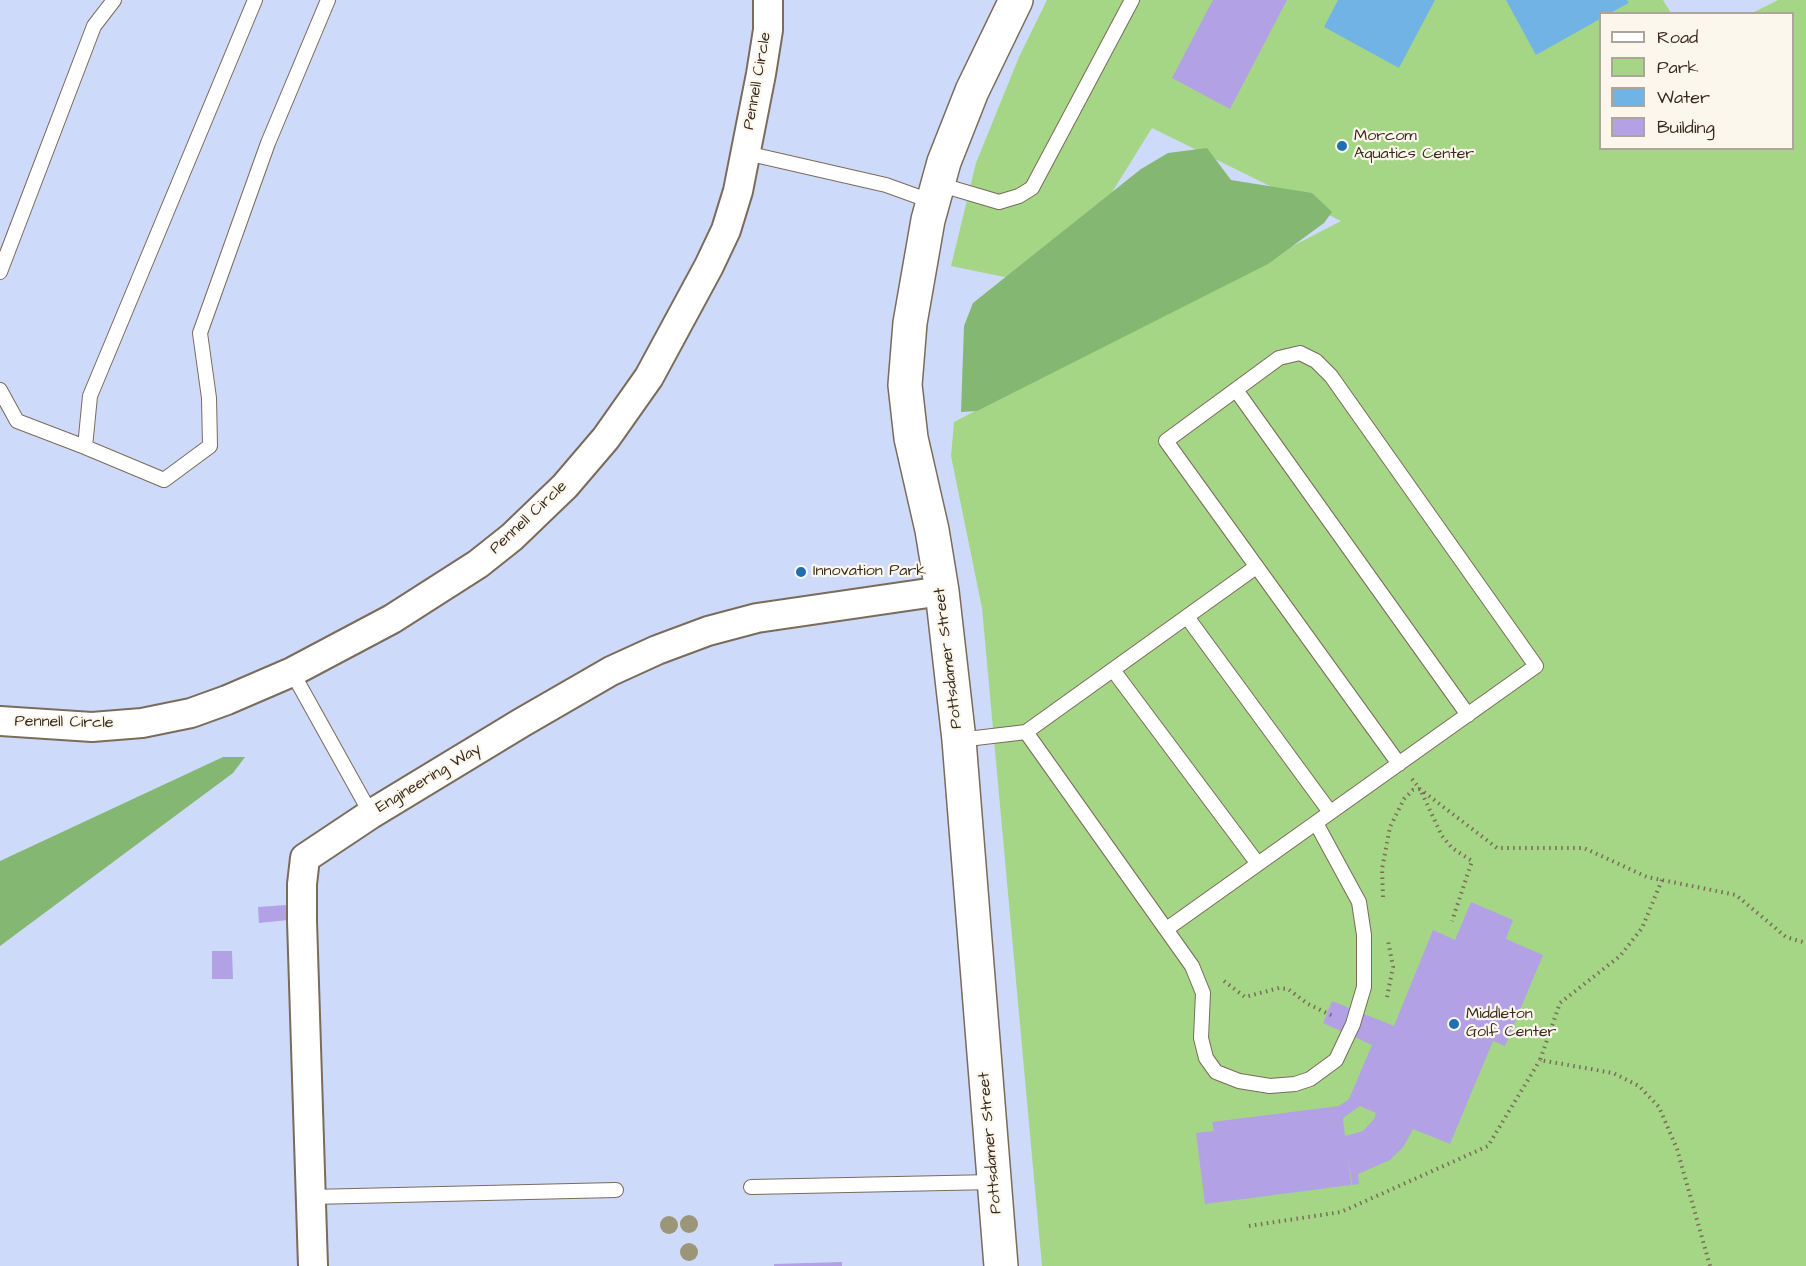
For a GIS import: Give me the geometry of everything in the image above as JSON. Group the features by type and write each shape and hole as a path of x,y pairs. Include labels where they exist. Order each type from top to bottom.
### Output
{"street":[{"name":"Pennell Circle","path":"0,721 92,727 142,723 191,713 292,672 392,619 458,578 512,537 565,486 606,438 649,377 726,230 746,153 761,74 768,30 768,0"},
{"name":"Pottsdamer Street","path":"1001,1266 959,740 942,591 932,530 911,438 905,385 910,323 936,193 972,91 1016,0"},
{"name":"Engineering Way","path":"313,1266 302,921 302,884 306,858 371,814 551,705 611,671 657,650 708,631 757,618 942,591"}],"lane":[{"path":"0,272 94,26 114,0"},
{"path":"85,447 90,396 255,0"},
{"path":"0,390 17,421 165,480 210,446 209,398 200,333 268,143 328,0"},
{"path":"746,153 886,185 936,193 999,202 1019,196 1032,188 1132,0"},
{"path":"1168,928 1330,812 1399,764 1536,666 1331,376 1316,361 1300,353 1279,358 1166,441 1399,764"},
{"path":"1236,390 1468,715"},
{"path":"959,740 1026,732 1256,567"},
{"path":"1187,617 1330,812"},
{"path":"1113,670 1258,864"},
{"path":"292,672 371,814"},
{"path":"1026,732 1168,928 1192,966 1203,993 1201,1038 1206,1058 1216,1072 1239,1081 1270,1086 1295,1084 1321,1072 1336,1060 1353,1024 1364,987 1364,935 1359,902 1316,823"},
{"path":"751,1188 994,1182"},
{"path":"311,1197 616,1190"}],"path":[{"path":"1420,789 1442,836 1452,848 1472,861 1452,921"},
{"path":"1384,906 1382,869 1390,827 1404,799 1413,790 1420,789 1497,848 1584,848 1647,877 1736,895 1786,937 1806,943"},
{"path":"1249,1226 1341,1212 1488,1146 1540,1060 1560,1003 1620,956 1642,928 1662,880"},
{"path":"1385,1002 1393,968 1387,929"},
{"path":"1219,976 1233,990 1245,997 1280,988 1288,989 1308,1004 1334,1017"},
{"path":"1540,1060 1613,1073 1639,1086 1659,1107 1677,1149 1710,1266"}],"shaded area":[{"name":"Innovation Park","path":"0,0 1778,0 1754,12 1599,12 1249,1266 0,1266"}],"green space":[{"path":"1047,0 1663,0 1670,12 1599,12 1599,150 1794,150 1794,12 1754,12 1778,0 1806,0 1806,1266 1042,1266 982,608 951,456 954,422 1341,221 1152,128 1053,287 951,266 976,163 1019,57"},
{"path":"1207,148 1231,180 1312,193 1332,212 1324,223 1268,264 977,411 961,412 964,326 973,303 1141,169 1168,153"},
{"path":"223,757 245,757 233,773 0,946 0,861"}],"water":[{"path":"1338,0 1435,0 1399,68 1324,27"},
{"path":"1506,0 1627,0 1629,3 1612,12 1599,12 1599,20 1536,55"}],"building":[{"path":"1213,0 1287,0 1230,109 1172,78"},
{"path":"1471,902 1513,920 1506,939 1543,955 1505,1046 1493,1041 1450,1144 1413,1129 1404,1146 1390,1160 1358,1174 1359,1184 1352,1185 1348,1157 1351,1185 1205,1204 1196,1133 1214,1131 1212,1122 1339,1106 1349,1099 1372,1045 1323,1023 1332,1001 1394,1026 1433,930 1455,940","holes":["1360,1106 1376,1113 1374,1119 1363,1131 1345,1136 1343,1118"]},
{"path":"286,905 288,920 259,923 258,907"},
{"path":"212,951 232,951 233,979 212,979"},
{"path":"842,1262 842,1266 774,1266 774,1264"}],"place":[{"name":"Morcom Aquatics Center","path":"1342,146"},
{"name":"Innovation Park","path":"801,572"},
{"name":"Middleton Golf Center","path":"1454,1024"}]}
